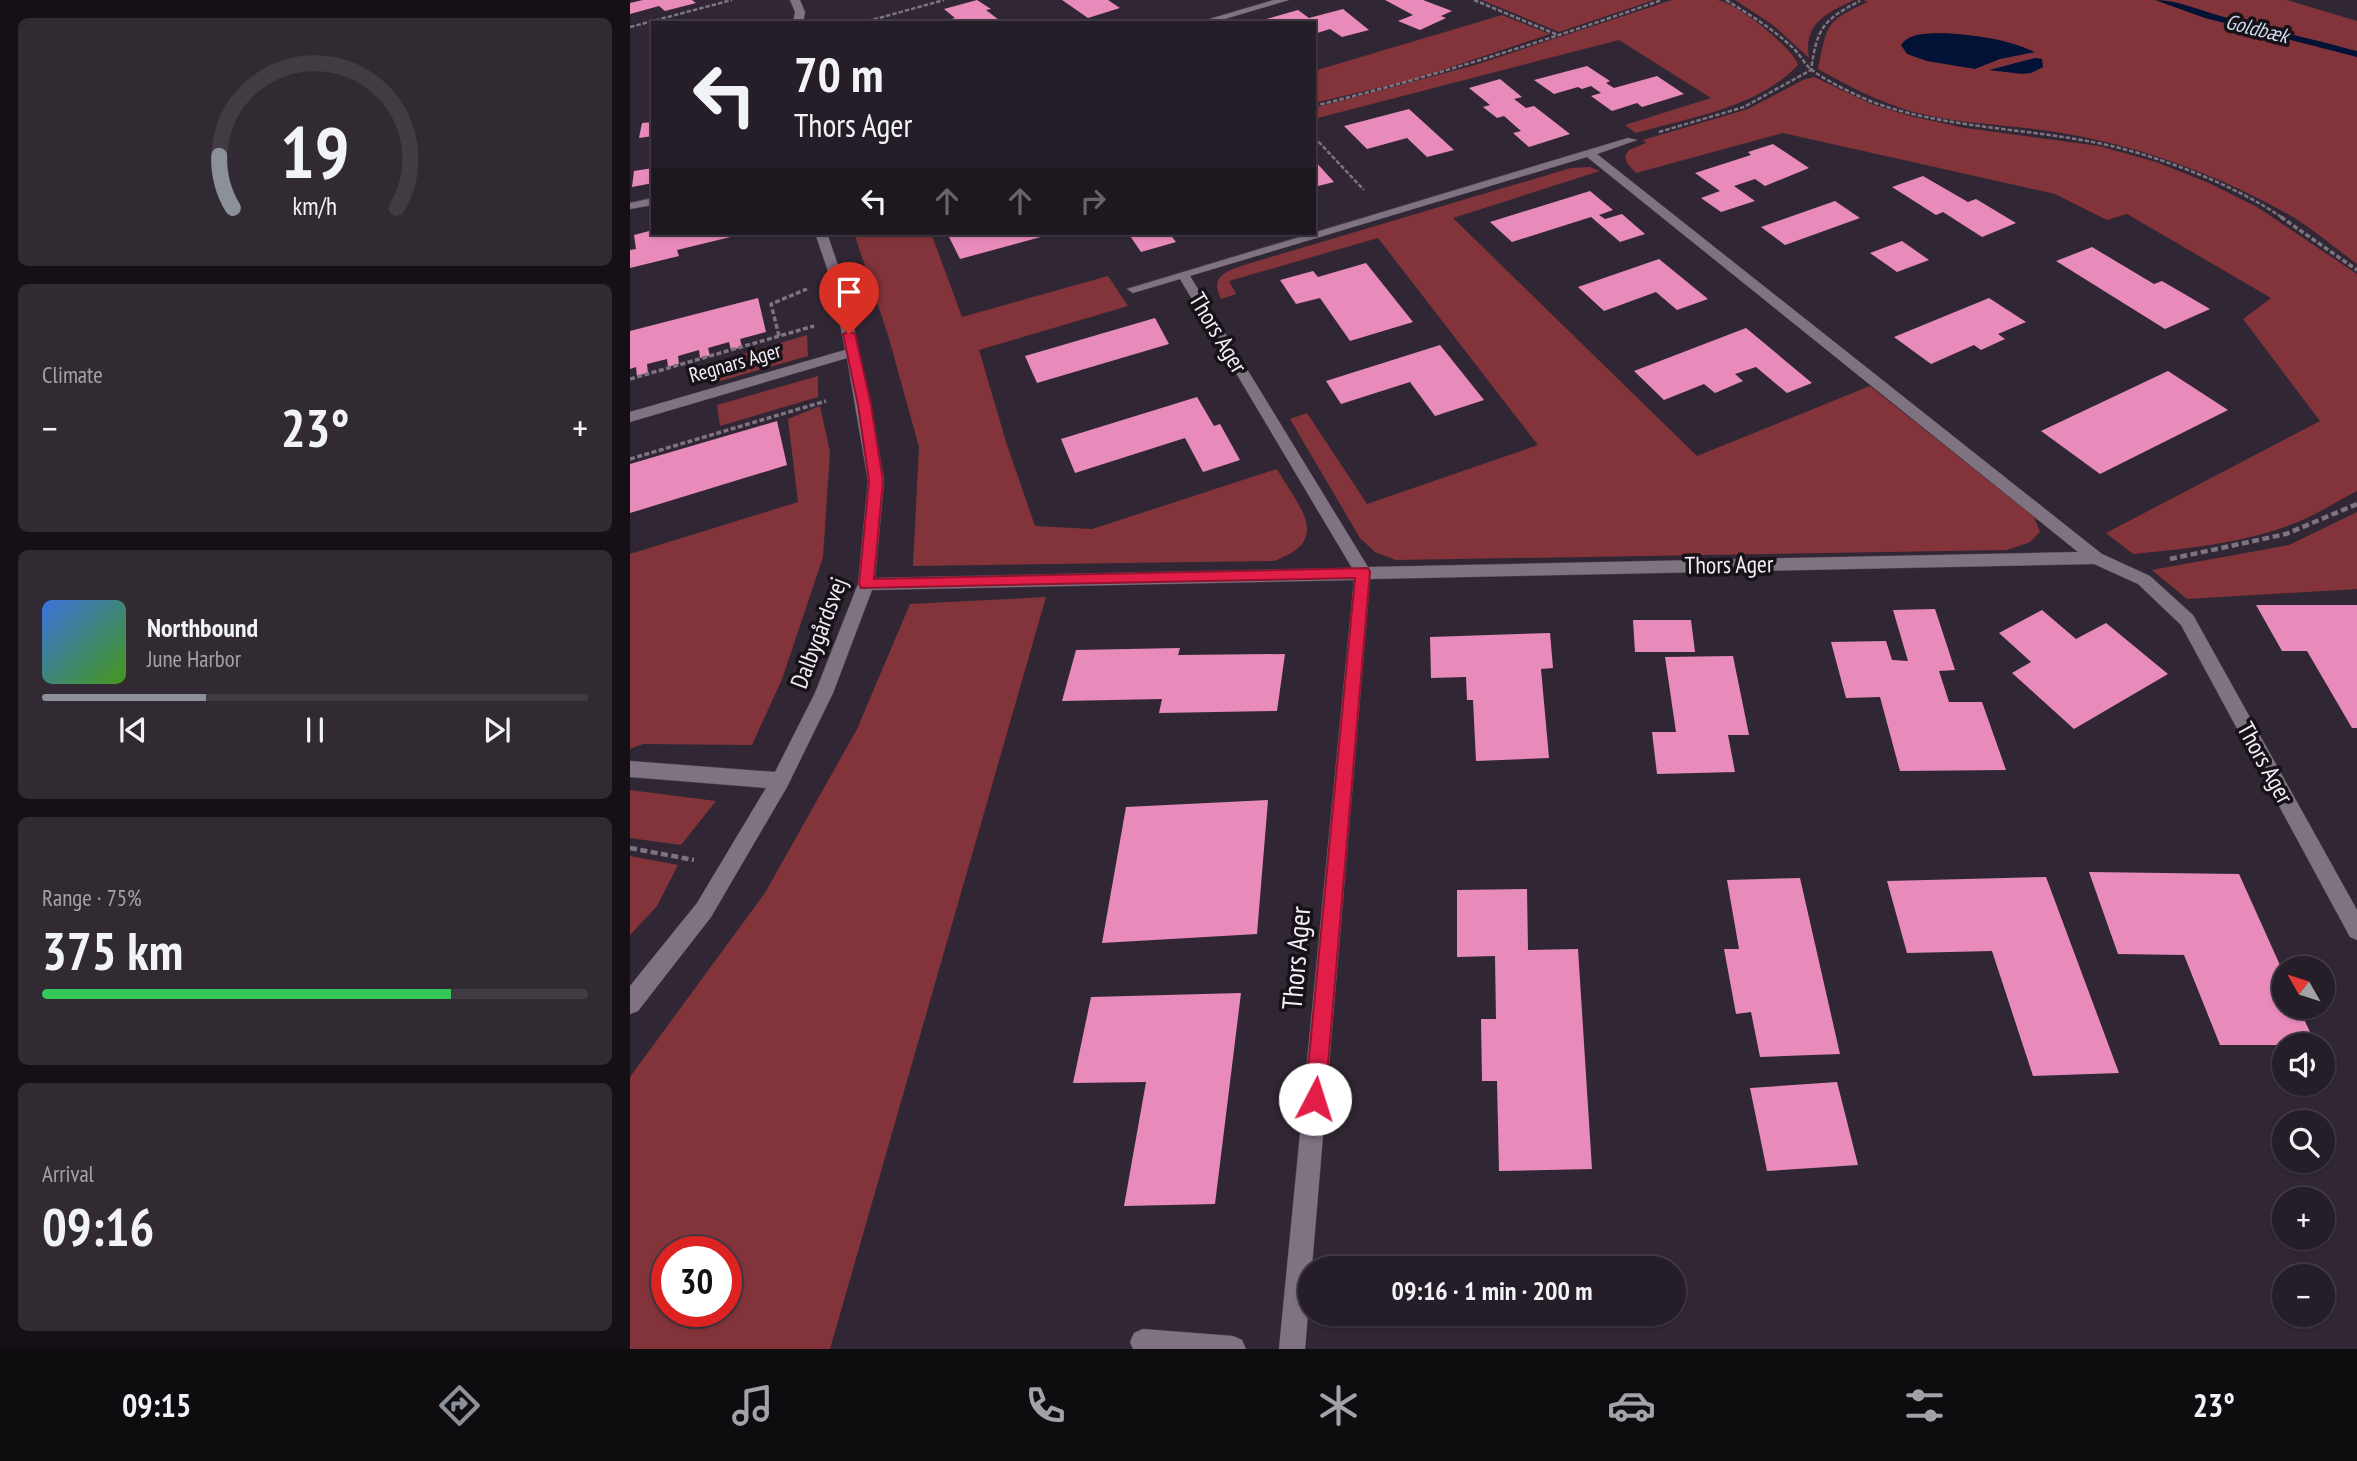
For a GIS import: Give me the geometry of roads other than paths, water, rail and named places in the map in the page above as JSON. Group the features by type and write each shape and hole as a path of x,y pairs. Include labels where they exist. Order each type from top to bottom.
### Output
{"street":[{"path":"794,0 800,12 798,21"},
{"path":"1207,21 1284,0"},
{"name":"Thors Ager","path":"1316,235 1632,140"},
{"name":"Thors Ager","path":"1589,153 2096,558 2144,580 2186,620 2357,930"},
{"path":"630,206 651,201"},
{"name":"Dalbygårdsvej","path":"630,1003 704,910 780,781 824,693 866,584 876,481 861,391 838,283 822,235"},
{"name":"Thors Ager","path":"1133,289 1315,235"},
{"name":"Thors Ager","path":"1183,274 1363,572 1292,1349"},
{"name":"Regnars Ager","path":"630,417 852,352"},
{"name":"Thors Ager","path":"866,584 2096,558"},
{"path":"630,769 780,781"},
{"path":"1143,1342 1233,1349"}],"water":[{"path":"1942,33 2001,40 2035,52 2000,59 1975,69 1927,61 1907,54 1901,45 1914,36"},
{"path":"2035,58 2042,59 2043,67 2031,73 1989,70"}],"waterway":[{"name":"Goldbæk","path":"2159,0 2208,16 2357,54"}]}
